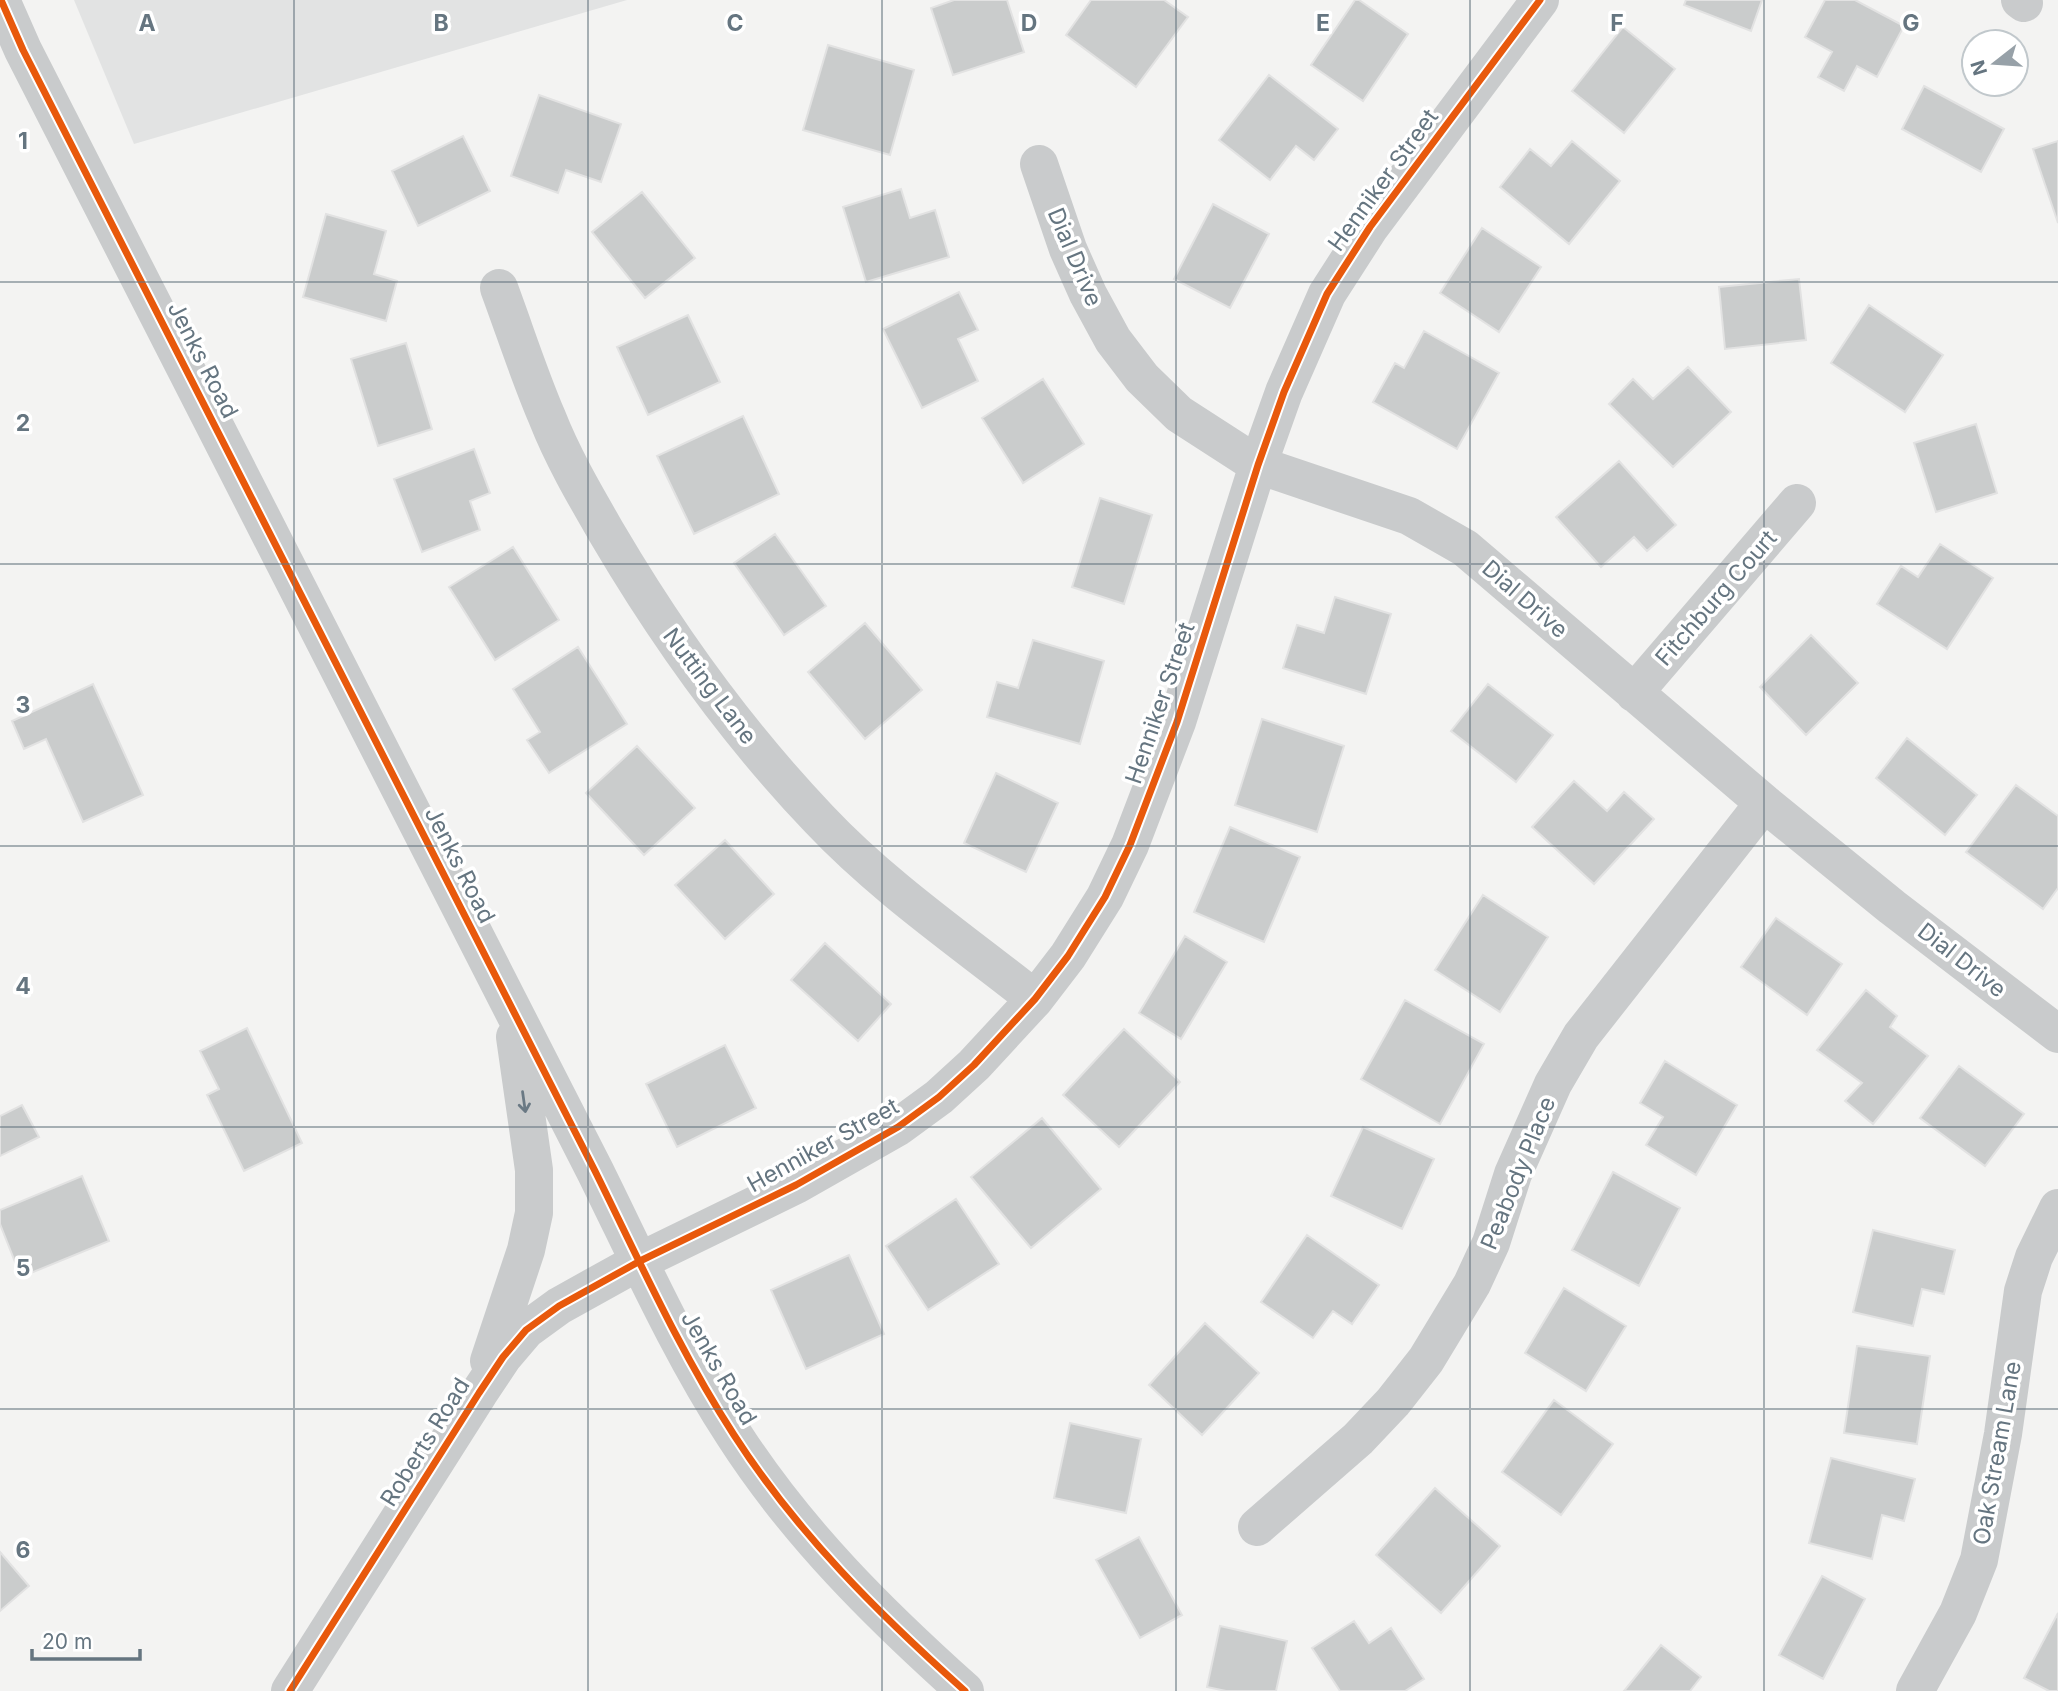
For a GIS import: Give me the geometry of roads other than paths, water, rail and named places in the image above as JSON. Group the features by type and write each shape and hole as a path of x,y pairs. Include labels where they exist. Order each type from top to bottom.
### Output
{"street":[{"name":"Jenks Road","path":"1,0 23,50 677,1337 709,1394 768,1484 813,1541 906,1638 965,1691"},
{"name":"Henniker Street","path":"640,1261 796,1185 898,1127 939,1097 974,1065 1035,999 1076,944 1105,897 1130,845 1177,722 1258,465 1284,392 1334,283 1370,227 1540,0"},
{"name":"Dial Drive","path":"1040,163 1068,250 1113,340 1142,378 1179,414 1258,465 1409,516 1436,529 1465,548 1764,803 1892,907 2058,1034"},
{"name":"Nutting Lane","path":"499,288 547,419 592,506 646,599 698,674 760,752 820,821 894,889 1035,999"},
{"name":"Fitchburg Court","path":"1634,692 1797,503"},
{"name":"Peabody Place","path":"1257,1527 1358,1439 1393,1402 1426,1360 1472,1284 1491,1243 1530,1135 1553,1084 1581,1036 1764,803"},
{"path":"479,1393 526,1250 534,1213 534,1170 511,1010"},
{"name":"Oak Stream Lane","path":"1915,1691 1958,1613 1979,1560 2003,1434 2023,1291 2034,1257 2058,1208"},
{"name":"Roberts Road","path":"290,1691 503,1357 526,1329 579,1293 640,1261"}]}
